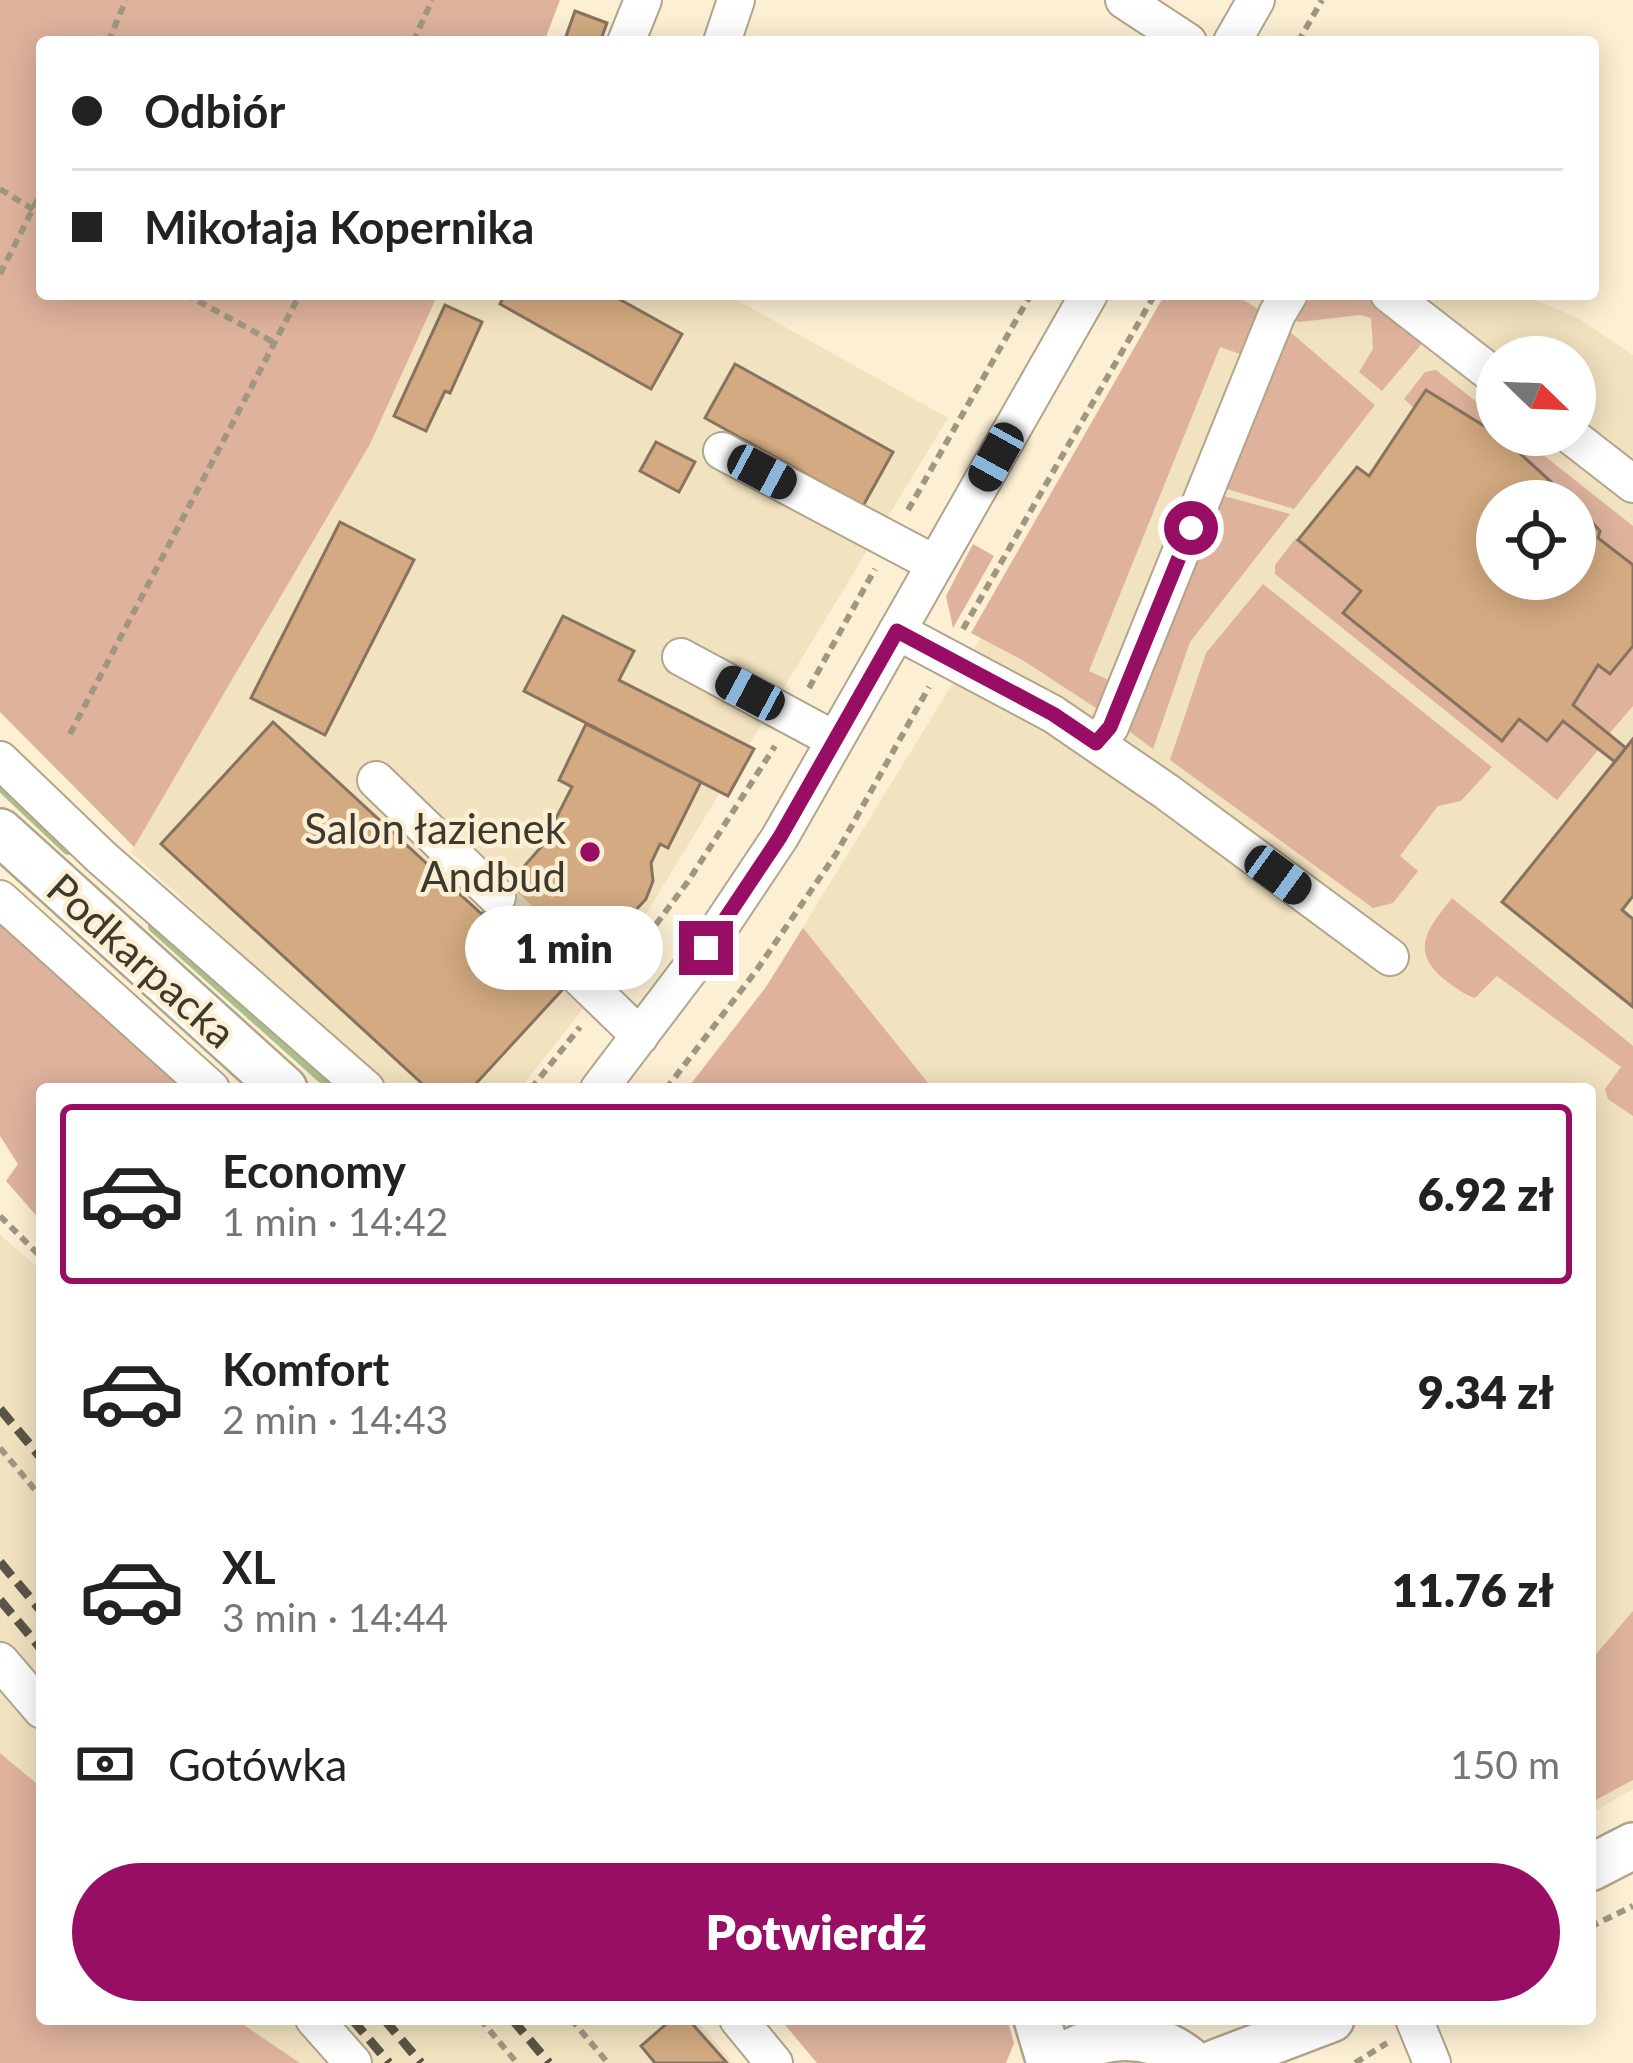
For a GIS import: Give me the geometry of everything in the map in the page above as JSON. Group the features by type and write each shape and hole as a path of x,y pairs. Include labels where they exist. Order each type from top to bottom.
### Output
{"main road":[{"name":"Podkarpacka","path":"0,832 277,1083"},
{"path":"1596,1865 1633,1846"},
{"path":"1596,1887 1633,1872"},
{"path":"1039,2025 1052,2063 1103,2027 1162,2045 1192,2063"},
{"path":"1215,2063 1312,2025"},
{"path":"1285,2063 1325,2025"}],"street":[{"path":"628,36 643,0"},
{"path":"724,36 736,0"},
{"path":"1235,36 1256,0"},
{"path":"1128,2 1180,36"},
{"path":"604,1083 706,948 768,856 1086,300"},
{"path":"1096,743 1110,727 1285,300"},
{"path":"1397,300 1476,362"},
{"path":"722,452 935,564"},
{"path":"1596,455 1633,484"},
{"path":"897,631 1053,714 1390,957"},
{"path":"681,656 835,740"},
{"path":"0,760 101,857 359,1083"},
{"path":"376,779 497,897"},
{"path":"0,898 204,1083"},
{"path":"576,974 640,1036"},
{"path":"0,1661 36,1704"},
{"path":"319,2025 353,2063"},
{"path":"743,2025 773,2063"},
{"path":"1416,2025 1432,2063"}],"path":[{"path":"111,36 126,0"},
{"path":"416,36 432,0"},
{"path":"1301,36 1322,0"},
{"path":"0,189 36,212"},
{"path":"0,274 36,216"},
{"path":"196,300 277,344"},
{"path":"70,734 297,300"},
{"path":"908,510 1027,300"},
{"path":"959,636 1152,300"},
{"path":"800,705 883,555"},
{"path":"670,1083 756,971 836,854 938,672"},
{"path":"613,983 689,880 785,730"},
{"path":"536,1083 591,1012"},
{"path":"0,1216 36,1252"},
{"path":"0,1448 36,1491"},
{"path":"1596,1924 1633,1906"},
{"path":"485,2025 517,2063"},
{"path":"576,2025 608,2063"}],"shaded area":[{"path":"0,0 560,0 546,36 36,36 36,300 435,300 370,444 134,847 0,712"},
{"path":"435,300 737,300 948,418 607,978 525,1083 382,1083 131,852 369,444"},
{"path":"1162,300 1244,300 1263,312 1246,356 1220,347 1089,671 1115,683 1102,712 971,633"},
{"path":"1171,300 1535,300 1578,318 1633,355 1633,1789 1596,1811 1596,1083 838,1083 766,987 980,639"},
{"path":"1369,300 1424,341 1382,391 1359,372 1373,349 1371,318 1292,319 1307,302"},
{"path":"1288,330 1375,405 1294,509 1224,488"},
{"path":"1436,370 1476,401 1476,421 1427,390 1414,408 1404,399 1425,372"},
{"path":"1523,456 1545,456 1575,480 1551,480"},
{"path":"1220,495 1290,514 1190,642 1153,749 1126,729"},
{"path":"1596,497 1633,526 1633,565 1598,538"},
{"path":"1296,538 1361,591 1344,614 1501,740 1519,719 1547,741 1563,721 1599,749 1557,800 1275,574 1275,565"},
{"path":"973,544 994,556 953,628 946,596"},
{"path":"1263,584 1492,767 1461,801 1438,806 1400,856 1418,871 1393,903 1373,908 1170,760 1206,653"},
{"path":"1633,646 1633,706 1609,734 1573,705 1598,665 1611,674"},
{"path":"1452,898 1633,1046 1633,1116 1608,1099 1605,1089 1621,1067 1497,976 1475,998 1436,972 1425,941"},
{"path":"0,922 179,1083 36,1083 36,1215 6,1181 18,1164 0,1136"},
{"path":"803,928 928,1083 692,1083 766,987"},
{"path":"0,1235 36,1266 36,1783 0,1753"},
{"path":"1633,1611 1633,1780 1596,1800 1596,1654"},
{"path":"0,1753 36,1783 36,2025 244,2025 300,2063 0,2063"},
{"path":"244,2025 701,2025 733,2063 300,2063"},
{"path":"785,2025 1009,2025 1014,2043 1006,2063 817,2063"}],"building":[{"path":"575,11 607,23 602,36 566,36"},
{"path":"502,300 621,300 682,334 651,389 500,304"},
{"path":"445,305 482,322 450,393 445,391 426,431 394,416"},
{"path":"735,364 893,452 863,506 705,418"},
{"path":"1426,390 1476,421 1476,456 1523,456 1549,480 1476,480 1476,600 1596,600 1596,527 1598,538 1633,565 1633,646 1610,674 1598,665 1573,705 1626,748 1615,762 1563,721 1547,741 1519,719 1502,741 1343,613 1361,591 1298,540 1357,467 1369,476"},
{"path":"656,442 695,462 679,492 640,471"},
{"path":"340,522 414,560 325,735 251,698"},
{"path":"563,616 634,651 619,680 754,749 728,796 524,691"},
{"path":"273,722 563,989 477,1083 421,1083 161,844"},
{"path":"586,724 701,782 668,848 660,844 651,863 653,881 646,899 563,989 482,914 542,846 572,787 559,780"},
{"path":"1633,739 1633,896 1622,910 1633,919 1633,1007 1502,902"},
{"path":"665,2025 693,2025 727,2063 655,2063 641,2046"}],"waterway":[{"path":"0,786 68,850"},
{"path":"153,927 327,1083"}],"tunnel":[{"path":"497,897 576,974"}],"railway":[{"path":"0,1409 36,1452"},
{"path":"0,1562 36,1605"},
{"path":"0,1600 36,1643"},
{"path":"357,2025 389,2063"},
{"path":"389,2025 421,2063"},
{"path":"517,2025 549,2063"}],"place":[{"name":"Salon łazienek Andbud","path":"590,852"}],"route":[{"path":"706,948 780,837 897,631 1053,714 1096,743 1110,727 1191,528"}]}
